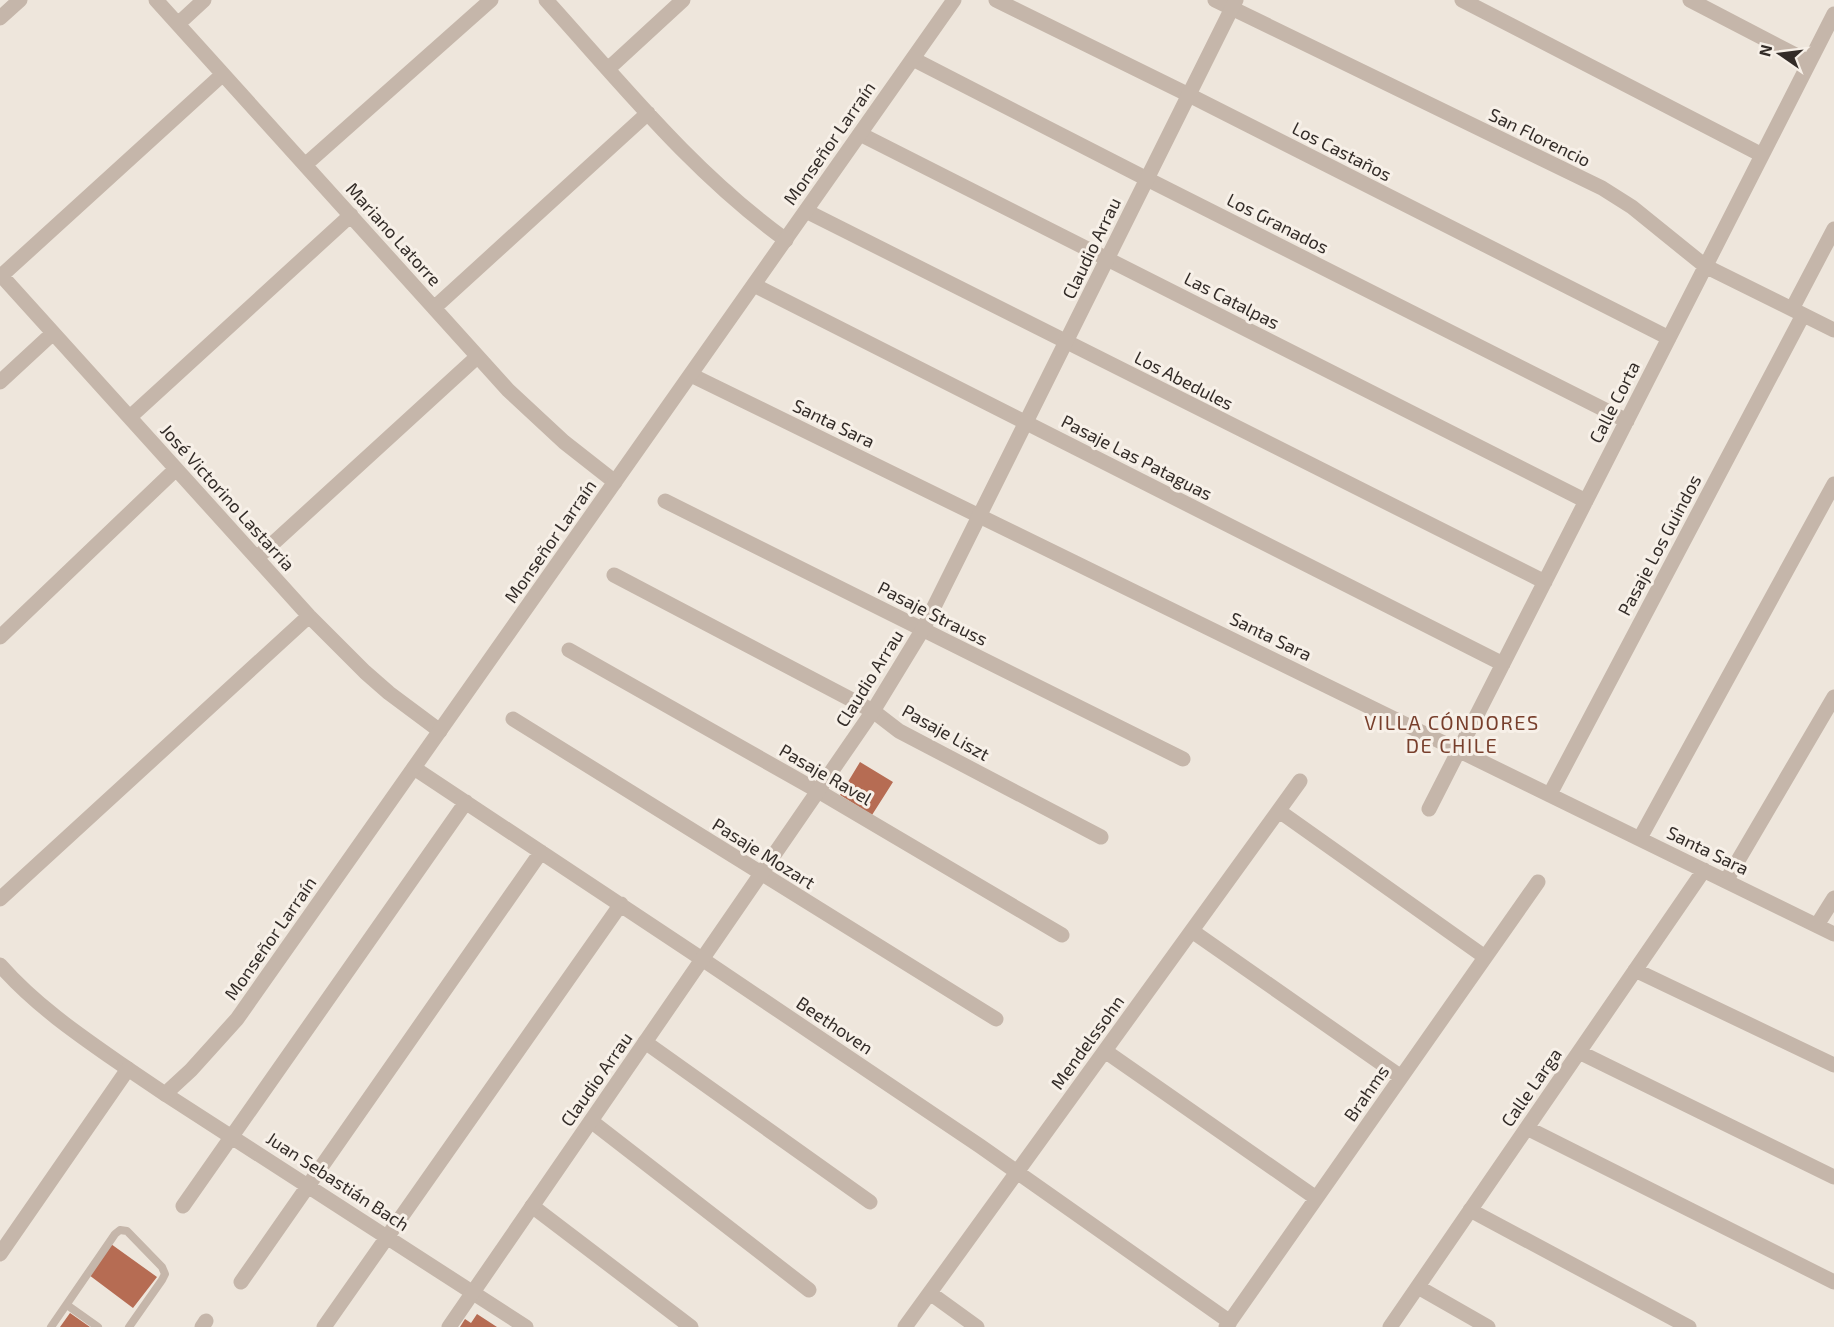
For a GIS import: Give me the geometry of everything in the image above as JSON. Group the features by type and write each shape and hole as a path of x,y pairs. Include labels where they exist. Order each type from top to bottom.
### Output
{"street":[{"path":"0,18 20,0"},
{"name":"Mariano Latorre","path":"156,0 477,357 540,421 615,482"},
{"path":"178,24 204,0"},
{"path":"305,165 491,0"},
{"path":"546,0 696,165 758,220 786,240"},
{"path":"608,69 683,0"},
{"name":"Monseñor Larraín","path":"165,1094 191,1070 237,1019 954,0"},
{"name":"Los Castaños","path":"996,0 1669,338"},
{"name":"San Florencio","path":"1215,0 1234,4 1602,188 1632,207 1705,266 1834,330"},
{"path":"1462,0 1762,155"},
{"path":"1690,0 1809,62"},
{"name":"Claudio Arrau","path":"449,1327 873,711 923,629 1234,4"},
{"name":"Calle Corta","path":"1429,809 1834,14"},
{"name":"Los Granados","path":"913,59 1627,421"},
{"path":"1,275 223,74"},
{"path":"434,308 648,113"},
{"name":"Las Catalpas","path":"860,134 1586,501"},
{"name":"Los Abedules","path":"806,211 1545,582"},
{"path":"129,417 351,215"},
{"name":"Pasaje Los Guindos","path":"1550,794 1797,312 1834,229"},
{"name":"José Victorino Lastarria","path":"1,275 309,616 365,672 440,732"},
{"name":"Pasaje Las Pataguas","path":"754,285 1503,664"},
{"path":"0,382 53,333"},
{"path":"257,558 477,357"},
{"name":"Santa Sara","path":"691,375 1834,933"},
{"path":"0,637 176,469"},
{"path":"1640,838 1834,484"},
{"name":"Pasaje Strauss","path":"665,501 1183,759"},
{"name":"Pasaje Liszt","path":"614,575 873,711 899,731 1101,837"},
{"path":"0,899 309,616"},
{"name":"Pasaje Ravel","path":"569,650 818,791 1062,935"},
{"path":"1726,881 1834,697"},
{"name":"Pasaje Mozart","path":"513,719 996,1019"},
{"name":"Beethoven","path":"414,768 621,904 1018,1172 1228,1324"},
{"name":"Mendelssohn","path":"905,1327 1300,781"},
{"path":"183,1206 466,802"},
{"path":"1279,811 1485,957"},
{"path":"241,1282 542,852"},
{"name":"Calle Larga","path":"1390,1327 1704,870"},
{"name":"Brahms","path":"1228,1324 1538,882"},
{"path":"1818,925 1834,898"},
{"path":"324,1327 621,904"},
{"path":"1191,931 1401,1077"},
{"name":"Juan Sebastián Bach","path":"0,965 53,1016 128,1069 526,1327"},
{"path":"1635,970 1834,1065"},
{"path":"645,1042 870,1202"},
{"path":"1105,1051 1316,1198"},
{"path":"1579,1052 1834,1177"},
{"path":"0,1254 128,1069"},
{"path":"591,1120 809,1290"},
{"path":"1527,1128 1834,1282"},
{"path":"532,1206 691,1327"},
{"path":"1470,1210 1689,1327"},
{"path":"1418,1287 1488,1327"},
{"path":"930,1293 977,1327"}],"lane":[{"path":"51,1327 120,1230 127,1232 162,1267 165,1274 129,1327"},
{"path":"67,1305 98,1327"}],"building":[{"path":"860,762 893,782 872,815 840,795"},
{"path":"111,1244 157,1277 133,1308 89,1275"},
{"path":"70,1313 90,1327 60,1327"},
{"path":"477,1314 497,1327 460,1327 465,1319 471,1323"}],"district":[{"name":"VILLA CÓNDORES DE CHILE","path":"1452,734"}]}
